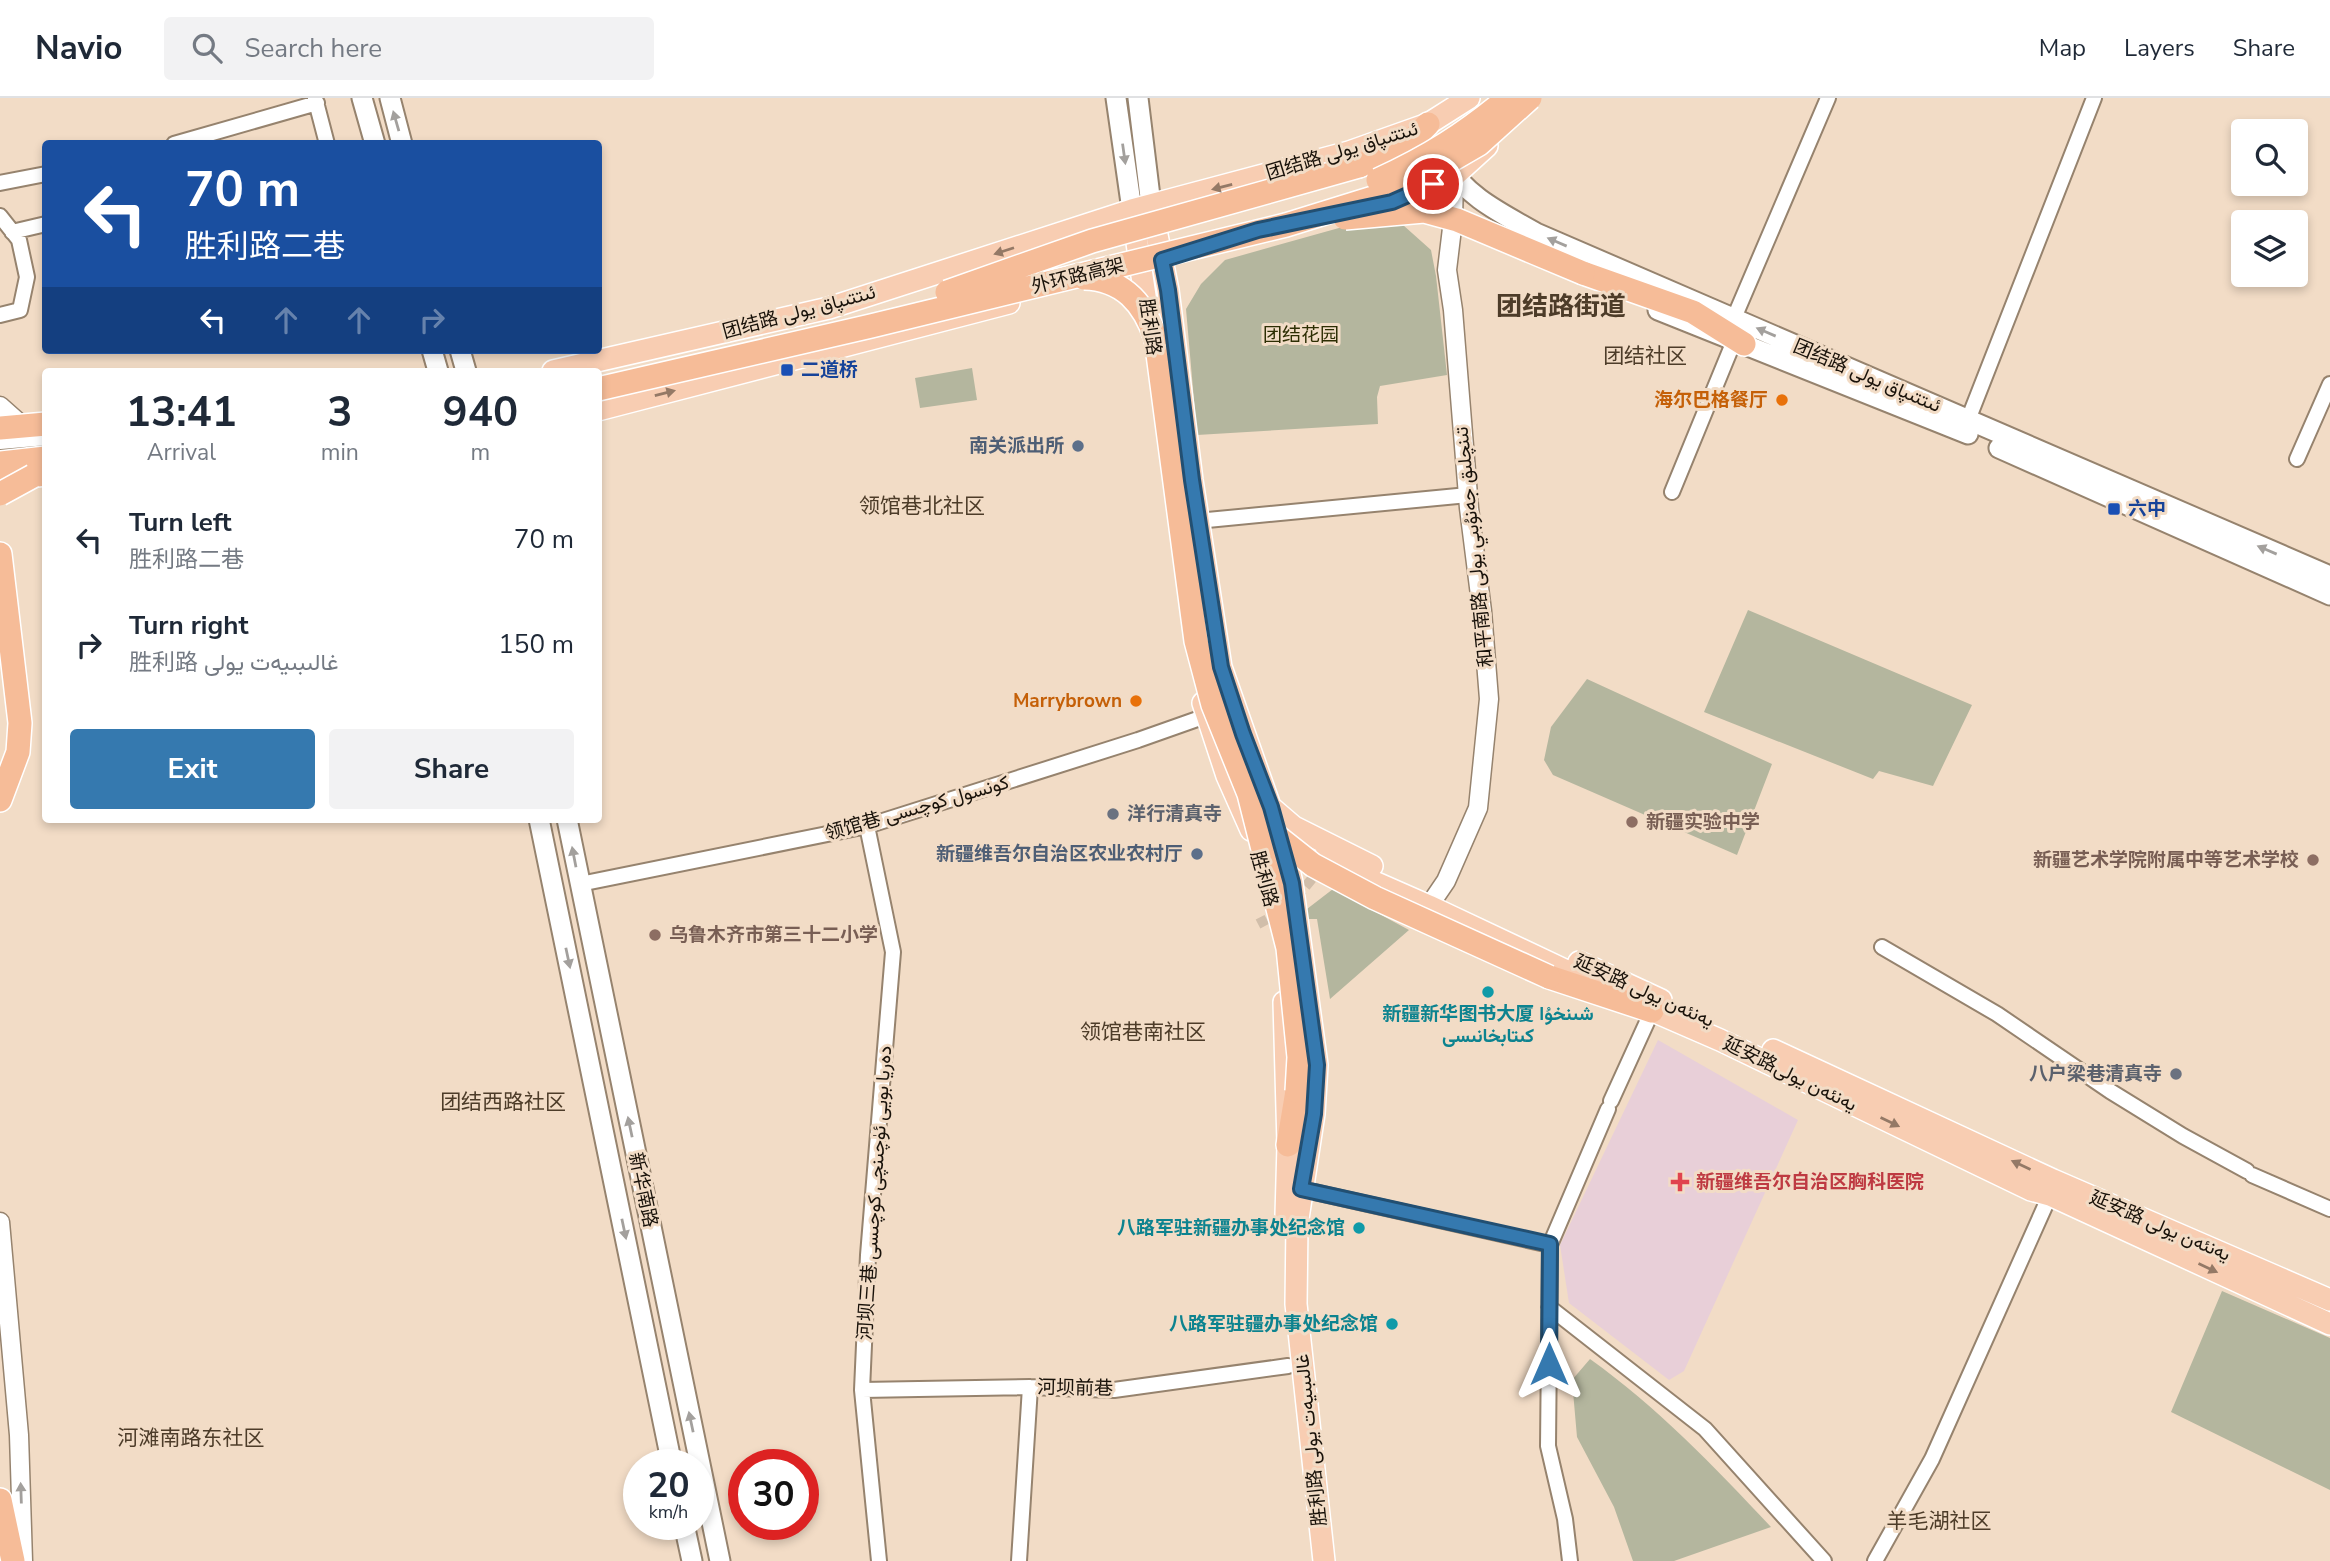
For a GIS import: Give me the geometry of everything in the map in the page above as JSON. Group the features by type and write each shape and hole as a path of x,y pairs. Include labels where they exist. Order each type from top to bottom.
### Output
{"highway":[{"name":"外环路高架","path":"602,372 1267,215 1368,184 1411,165 1469,130 1508,98"},
{"name":"外环路高架","path":"602,388 1273,229 1373,198 1417,180 1479,144 1530,98"},
{"path":"947,292 1092,241 1359,166 1406,146 1428,124"},
{"path":"1273,229 1368,215 1424,211 1457,220 1583,273 1693,312 1739,343"},
{"path":"1053,282 1097,278 1118,286 1136,299 1149,317 1156,338 1196,641 1213,705 1249,794 1287,948 1299,1057 1297,1091 1288,1145"},
{"path":"3,429 42,424"},
{"path":"0,447 42,443"},
{"path":"0,463 42,473"},
{"path":"0,480 42,473"},
{"path":"0,494 42,473"},
{"path":"0,554 18,752 0,800"},
{"path":"0,631 16,724 0,749"},
{"path":"1249,794 1275,835 1313,865 1375,898 1549,977 1652,1011"},
{"path":"0,1500 13,1561"},
{"path":"0,1553 1,1561"}],"main road":[{"path":"362,98 374,140"},
{"path":"390,98 401,140"},
{"path":"1116,98 1142,208"},
{"path":"1138,98 1142,208"},
{"path":"1428,124 1469,98"},
{"path":"1392,202 1454,176 1540,98"},
{"name":"团结路 ئىتتىپاق يولى","path":"566,368 829,308 1142,208 1349,152 1428,124 1454,176 1488,205 1536,233 2330,576"},
{"name":"团结路 ئىتتىپاق يولى","path":"602,409 958,317 1258,230 1392,202 1453,220 1481,237 1962,431 2330,595"},
{"name":"胜利路 غالىبىيەت يولى","path":"1142,208 1152,262 1168,290 1197,521 1221,667 1283,843 1292,883 1317,1065 1314,1114 1297,1224 1296,1304 1324,1561"},
{"name":"胜利路","path":"1152,262 1183,564 1183,612 1187,644 1206,716 1227,776 1250,827 1274,914 1283,986 1288,1145 1282,1304 1311,1561"},
{"name":"延安路 يەنئەن يولى","path":"1271,807 1294,827 1433,901 2053,1180 2330,1300"},
{"name":"新华南路","path":"541,823 669,1449"},
{"name":"新华南路","path":"568,823 720,1561"},
{"name":"延安路يەنئەن يولى","path":"1250,827 1283,843 1433,901 1652,1011 1720,1040 2031,1190 2050,1195 2330,1324"},
{"path":"687,1540 692,1561"}],"street":[{"path":"1734,318 1828,98"},
{"path":"1968,420 2094,98"},
{"path":"187,140 316,100 326,140"},
{"path":"0,183 42,175"},
{"name":"和平南路 تىنچلىق جەنۇبىي يولى","path":"1433,901 1478,808 1489,699 1447,270 1453,220 1454,176"},
{"path":"0,216 19,240 27,277 20,310 0,315"},
{"path":"12,232 42,225"},
{"path":"1672,492 1739,343"},
{"path":"2297,459 2330,384"},
{"path":"0,407 18,422 42,433"},
{"path":"3,429 42,434"},
{"path":"0,485 42,473"},
{"path":"1197,521 1468,495"},
{"name":"领馆巷 كونسول كوچىسى","path":"580,884 867,826 1206,716"},
{"name":"河坝三巷 دەريا بويى ئۈچىنچى كوچىسى","path":"867,826 893,952 868,1255 862,1390 879,1561"},
{"path":"1882,947 1997,1014 2110,1091 2183,1136 2250,1173 2330,1209"},
{"path":"1570,1561 1565,1519 1548,1446 1550,1244 1652,1011"},
{"path":"1301,1189 1550,1244"},
{"path":"1875,1561 1932,1459 2050,1195"},
{"path":"0,1222 19,1435 23,1561"},
{"path":"1549,1307 1705,1429 1824,1561"},
{"name":"河坝前巷","path":"862,1390 1030,1387 1114,1390 1287,1366"},
{"path":"1019,1561 1030,1387"}],"shaded area":[{"name":"新疆维吾尔自治区胸科医院","path":"1658,1040 1798,1120 1684,1371 1669,1380 1569,1303 1560,1245"}],"green space":[{"name":"团结花园","path":"1364,221 1403,225 1431,250 1447,375 1380,386 1377,397 1378,424 1197,435 1186,309 1201,284 1225,260"},
{"path":"972,368 977,400 920,408 915,378"},
{"path":"1748,610 1972,705 1933,786 1879,771 1873,779 1704,712"},
{"path":"1587,679 1772,764 1737,855 1553,775 1544,760 1551,727"},
{"path":"1333,889 1409,930 1330,999 1317,919 1308,919 1307,909"},
{"path":"2222,1291 2330,1338 2330,1490 2171,1412"},
{"path":"1590,1359 1662,1417 1771,1527 1674,1561 1633,1561 1614,1507 1577,1437 1572,1380"}],"tunnel":[{"path":"1296,898 1320,869"},
{"path":"1258,924 1279,913"}],"place":[{"name":"二道桥","path":"787,370"},
{"name":"海尔巴格餐厅","path":"1782,400"},
{"name":"南关派出所","path":"1078,446"},
{"name":"六中","path":"2114,509"},
{"name":"Marrybrown","path":"1136,701"},
{"name":"洋行清真寺","path":"1113,814"},
{"name":"新疆实验中学","path":"1632,822"},
{"name":"新疆维吾尔自治区农业农村厅","path":"1197,854"},
{"name":"新疆艺术学院附属中等艺术学校","path":"2313,860"},
{"name":"乌鲁木齐市第三十二小学","path":"655,935"},
{"name":"新疆新华图书大厦 شىنخۇا كىتابخانىسى","path":"1488,992"},
{"name":"八户梁巷清真寺","path":"2176,1074"},
{"name":"新疆维吾尔自治区胸科医院","path":"1680,1182"},
{"name":"八路军驻新疆办事处纪念馆","path":"1359,1228"},
{"name":"八路军驻疆办事处纪念馆","path":"1392,1324"}],"district":[{"name":"团结路街道","path":"1561,306"},
{"name":"团结社区","path":"1645,356"},
{"name":"领馆巷北社区","path":"922,506"},
{"name":"领馆巷南社区","path":"1143,1032"},
{"name":"团结西路社区","path":"503,1102"},
{"name":"河滩南路东社区","path":"191,1438"},
{"name":"羊毛湖社区","path":"1939,1521"}],"route":[{"path":"1433,184 1392,202 1258,230 1162,260 1197,521 1221,667 1283,843 1292,883 1317,1065 1314,1114 1301,1189 1550,1244 1549,1364"}]}
